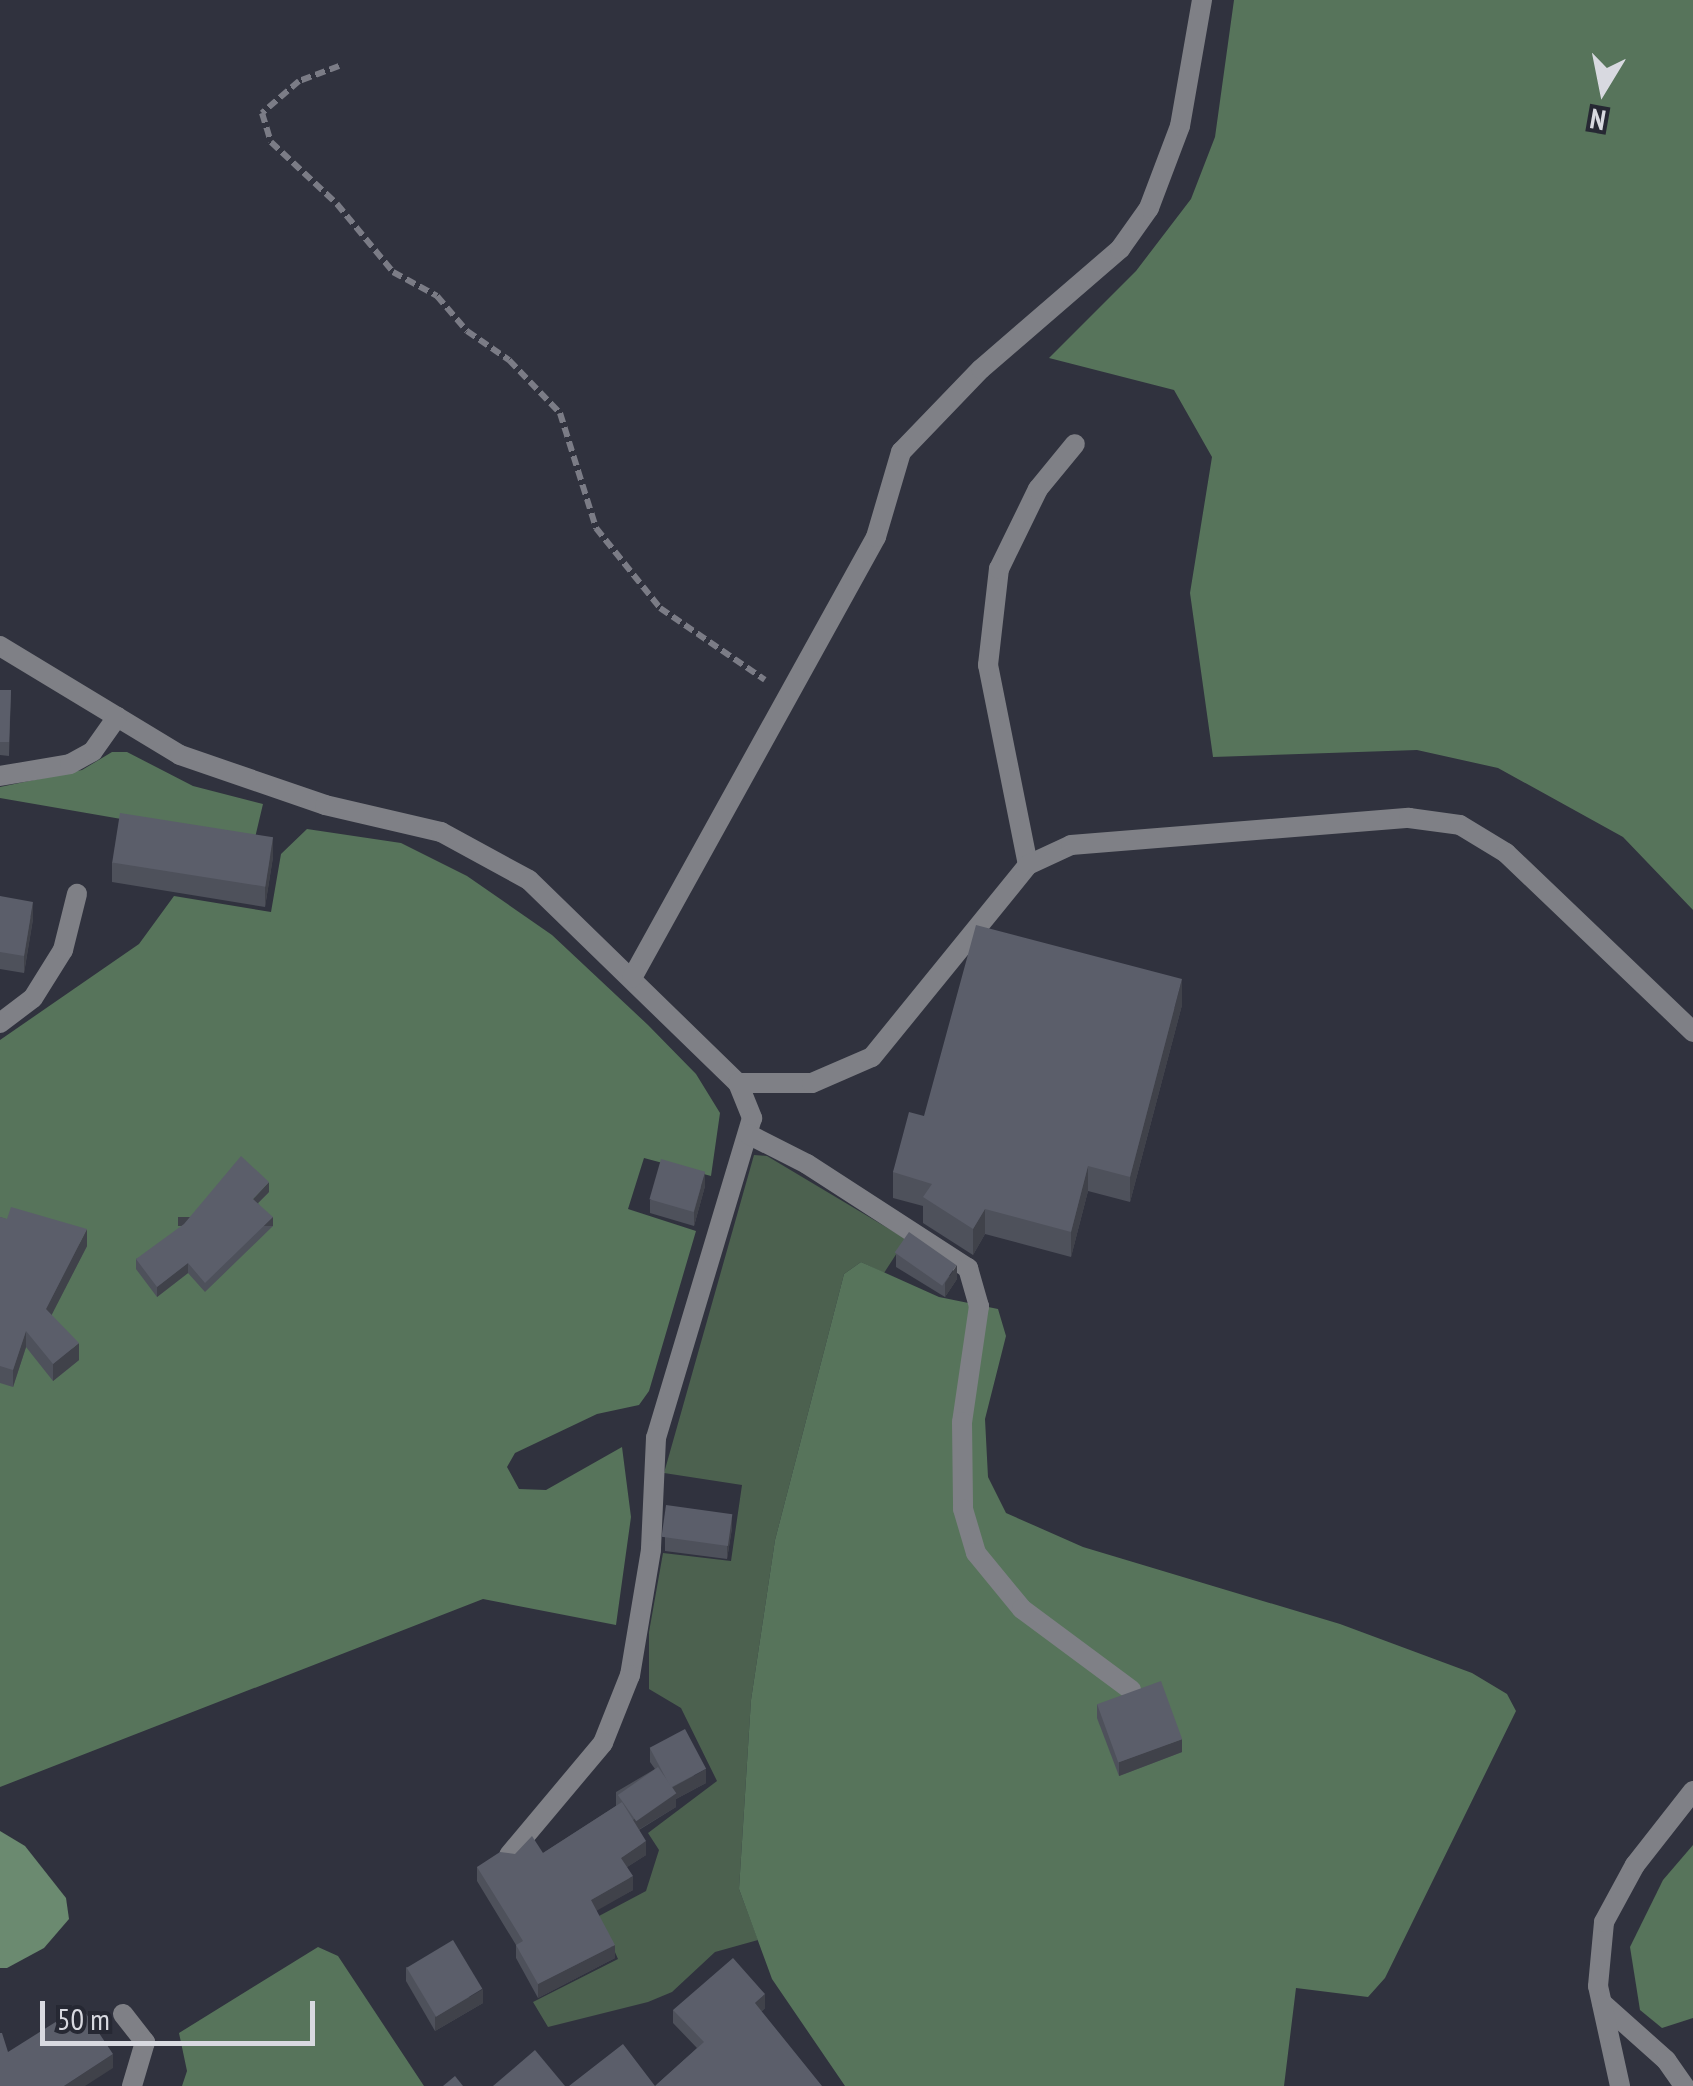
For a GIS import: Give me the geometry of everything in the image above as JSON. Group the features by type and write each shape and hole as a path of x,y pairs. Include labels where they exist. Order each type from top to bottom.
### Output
{"street":[{"path":"632,978 790,699 876,536 901,452 981,370 1120,249 1149,208 1180,126 1202,0"},
{"path":"1028,865 988,665 1000,570 1038,488 1075,444"},
{"path":"0,646 180,755 325,804 442,832 529,880 738,1083 752,1118 656,1438 650,1550 630,1676 603,1743 509,1855"},
{"path":"0,776 70,764 93,751 118,717"},
{"path":"738,1083 812,1083 872,1057 1028,865 1071,846 1409,818 1460,825 1506,852 1693,1032"},
{"path":"0,1023 33,998 63,950 77,894"},
{"path":"748,1134 807,1164 968,1268 980,1306 962,1422 962,1509 976,1553 1022,1608 1130,1690"},
{"path":"1620,2086 1602,2003 1604,1922 1635,1864 1693,1792"},
{"path":"1602,2003 1666,2060 1684,2086"},
{"path":"122,2014 145,2042 132,2086"}],"path":[{"path":"340,66 299,81 262,114 271,142 338,204 393,272 437,296 466,332 509,360 560,413 596,528 660,608 790,699"}],"shaded area":[{"path":"1234,0 1693,0 1693,910 1623,837 1498,768 1417,750 1213,757 1190,593 1212,457 1174,390 1049,358 1136,271 1191,199 1215,137"},
{"path":"112,752 127,752 193,786 263,804 254,842 0,798 0,787 82,770"},
{"path":"307,829 401,843 467,876 552,935 696,1074 720,1113 711,1176 644,1158 628,1209 696,1231 649,1391 639,1405 597,1414 515,1453 507,1467 519,1489 546,1490 622,1447 631,1517 616,1625 483,1599 0,1787 0,1040 139,944 174,896 271,912 281,854"},
{"path":"754,1155 767,1156 906,1239 884,1273 861,1262 844,1274 775,1540 751,1700 739,1889 758,1940 715,1952 672,1992 648,2002 548,2027 533,2002 618,1959 599,1916 646,1891 659,1850 648,1833 717,1781 681,1708 649,1689 649,1632 663,1553 731,1561 742,1485 664,1473"},
{"path":"861,1262 939,1297 998,1309 1006,1336 985,1419 988,1477 1006,1513 1083,1547 1340,1624 1472,1673 1507,1694 1516,1711 1385,1978 1368,1997 1296,1988 1284,2086 845,2086 772,1979 739,1889 751,1700 775,1540 844,1274"},
{"path":"0,1831 25,1846 66,1898 69,1919 44,1948 7,1968 0,1968"},
{"path":"1693,1845 1693,2018 1662,2028 1640,2010 1630,1947 1663,1880"},
{"path":"318,1947 338,1956 424,2086 182,2086 187,2071 179,2033"}],"building":[{"path":"0,690 11,690 9,742 0,742"},
{"path":"120,813 273,837 265,887 112,862"},
{"path":"0,896 33,902 24,956 0,952"},
{"path":"976,925 1182,979 1130,1177 1088,1166 1071,1232 985,1209 973,1229 923,1197 932,1184 893,1172 909,1112 924,1116"},
{"path":"241,1156 269,1182 253,1199 273,1217 205,1283 188,1263 157,1287 136,1259 184,1224"},
{"path":"661,1159 705,1172 694,1212 649,1199"},
{"path":"11,1207 87,1229 46,1309 79,1343 53,1364 26,1331 13,1370 0,1366 0,1217 7,1219"},
{"path":"909,1232 957,1265 942,1286 895,1252"},
{"path":"666,1505 732,1514 728,1546 662,1537"},
{"path":"1161,1681 1182,1739 1118,1763 1097,1704"},
{"path":"685,1729 706,1769 671,1788 650,1748"},
{"path":"658,1767 676,1793 636,1821 618,1795"},
{"path":"622,1802 646,1841 621,1858 633,1876 591,1900 615,1945 538,1984 516,1945 523,1941 477,1867 500,1852 515,1854 532,1836 543,1853"},
{"path":"453,1940 482,1989 436,2017 407,1968"},
{"path":"733,1958 765,1994 755,2003 822,2086 655,2086 704,2042 673,2010"},
{"path":"81,2006 113,2054 64,2086 0,2086 0,2033 8,2052"},
{"path":"623,2044 655,2086 569,2086"},
{"path":"535,2050 565,2086 493,2086"},
{"path":"455,2076 463,2086 443,2086"}]}
